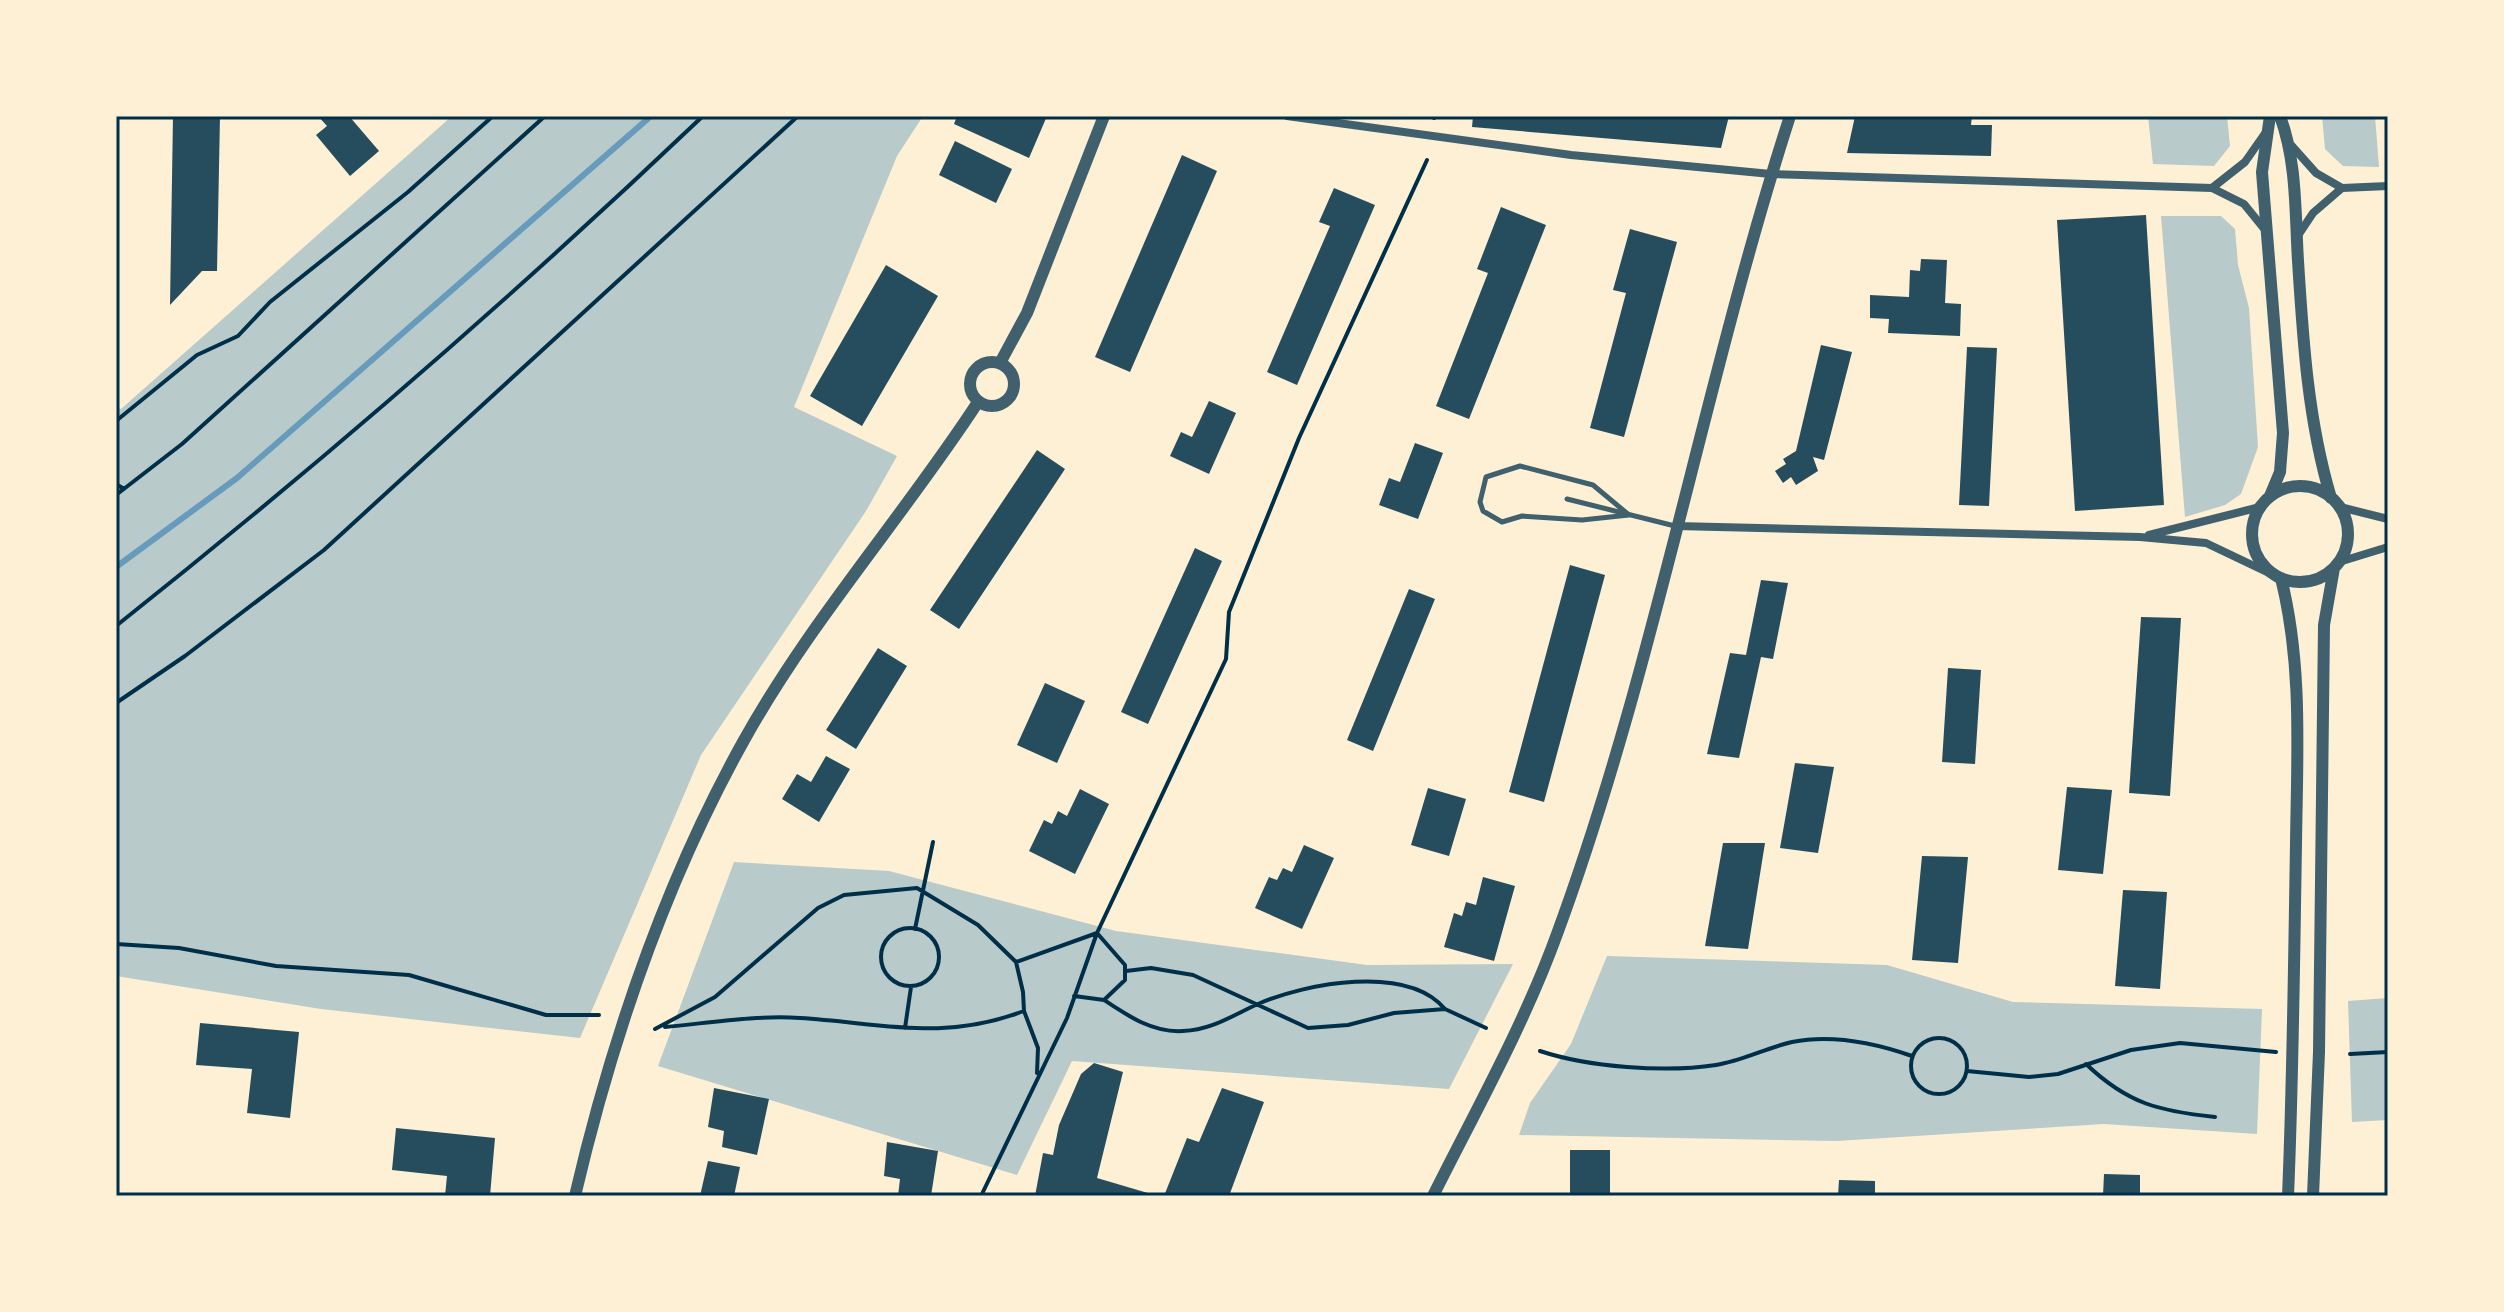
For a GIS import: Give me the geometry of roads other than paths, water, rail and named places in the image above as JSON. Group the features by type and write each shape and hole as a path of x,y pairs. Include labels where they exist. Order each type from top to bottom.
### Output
{"street":[{"path":"1000,363 1027,313 1104,116"},
{"path":"1287,116 1571,155 1771,174 2212,188 2244,204 2268,233"},
{"path":"1433,1196 1513,1038 1557,936 1619,745 1654,621 1675,526 1771,174 1790,116"},
{"path":"2280,116 2291,145 2302,330 2317,451 2348,534 2337,565 2324,625 2319,1052 2313,1196"},
{"path":"2212,188 2245,162 2269,122"},
{"path":"2269,122 2262,172 2283,433 2280,472 2270,496 2260,507 2251,536 2254,550 2276,576 2291,618 2297,682 2294,1054 2288,1196"},
{"path":"2291,145 2316,173 2342,188 2388,186"},
{"path":"2296,237 2313,213 2342,188"},
{"path":"986,363 1000,363 1012,373 1012,396 993,407 978,402 971,390 971,376 986,363"},
{"path":"575,1196 600,1091 631,992 686,859 743,741 822,618 927,482 978,402"},
{"path":"2270,496 2296,486 2309,487 2336,502 2388,519"},
{"path":"2140,537 2260,507"},
{"path":"1675,526 2140,537 2206,543 2276,576 2307,582 2337,565 2388,547"}],"lane":[{"path":"1520,466 1540,469 1593,485 1629,515 1582,520 1522,516 1502,522 1483,511 1480,492 1486,477 1504,470 1520,466"},
{"path":"1567,499 1675,526"}],"waterway":[{"path":"116,567 237,478 651,116"}]}
